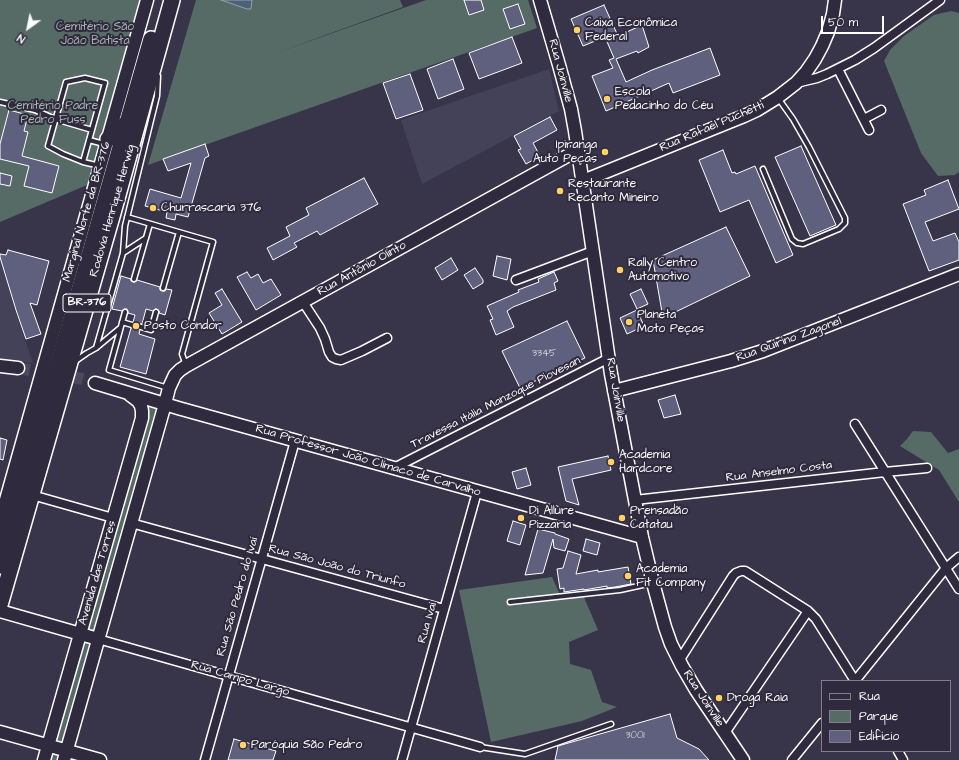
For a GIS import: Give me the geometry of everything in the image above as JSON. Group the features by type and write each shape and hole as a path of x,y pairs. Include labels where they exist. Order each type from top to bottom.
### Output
{"highway":[{"name":"Rodovia Henrique Herwig","path":"0,566 162,0"},
{"name":"Rodovia Henrique Herwig","path":"0,605 113,213 172,0"},
{"path":"107,142 127,123"}],"main road":[{"name":"Marginal Norte da BR-376","path":"0,566 0,520 2,506 147,0"},
{"name":"Rua Joinville","path":"540,0 567,93 583,181 614,391 642,537 653,583 665,627 679,661 696,690 743,760"},
{"name":"Rua Rafael Puchetti","path":"583,181 744,116 778,97 796,83 815,59 828,32 835,0"},
{"name":"Rua Antônio Olinto","path":"165,404 175,375 186,366 578,150"},
{"name":"Rua Quirino Zagonel","path":"614,391 731,361 763,351 959,274"},
{"path":"0,366 18,368"},
{"name":"Rua Professor João Clímaco de Carvalho","path":"95,383 295,441 642,537"},
{"name":"Avenida das Torres","path":"44,760 142,418 141,406 138,401 126,392"},
{"name":"Avenida das Torres","path":"66,755 165,404"},
{"name":"Rua Campo Largo","path":"0,611 98,639"},
{"path":"0,732 48,745 66,755 100,760"}],"street":[{"path":"796,83 817,78 838,69 874,48 940,0"},
{"path":"838,69 869,130"},
{"path":"864,119 881,110"},
{"path":"516,280 593,251"},
{"path":"303,302 320,328 329,352 332,357 336,359 341,360 387,338"},
{"name":"Travessa Itália Manzoque Piovesan","path":"394,468 609,358"},
{"path":"855,424 959,589"},
{"name":"Rua São Pedro do Ivaí","path":"205,760 295,441"},
{"name":"Rua Anselmo Costa","path":"635,500 927,468"},
{"name":"Rua Ivaí","path":"402,760 477,492"},
{"path":"32,495 114,518"},
{"name":"Rua São João do Triunfo","path":"132,523 444,609"},
{"path":"856,680 946,568 959,556"},
{"path":"679,661 736,573 745,571 808,611 820,624 854,680"},
{"path":"725,733 808,611"},
{"name":"Rua Campo Largo","path":"98,639 480,747"},
{"path":"792,760 821,724"}],"lane":[{"path":"96,348 123,253 127,217 157,96 160,47"},
{"path":"83,162 105,83 85,78 66,82 48,146 77,160 83,162 100,167"},
{"path":"763,168 792,239 797,244 803,244 839,229 844,223 845,218 809,147 778,97"},
{"path":"0,102 35,110 55,119 92,130"},
{"path":"89,140 107,142"},
{"path":"127,217 213,242 182,354 186,366"},
{"path":"134,280 150,224"},
{"path":"163,288 179,232"},
{"path":"123,253 146,238"},
{"path":"125,312 109,370 170,388"},
{"path":"141,327 151,330 156,312"},
{"path":"122,322 132,325"},
{"path":"68,367 96,348 120,328"},
{"path":"510,602 620,590 653,583"},
{"path":"480,747 525,754 611,724"}],"shaded area":[{"path":"221,0 252,0 251,9 247,9"},
{"path":"549,69 559,111 422,184 401,120"},
{"path":"0,258 15,311 33,363 0,359"}],"green space":[{"name":"Cemitério Padre Pedro Fuss","path":"0,0 140,0 87,185 0,222"},
{"path":"196,0 400,0 403,7 276,53 426,0 528,0 537,28 148,165"},
{"path":"951,11 959,13 959,172 955,175 938,176 921,153 884,61 890,50 904,36 934,15"},
{"path":"144,400 155,407 158,414 62,760 49,760"},
{"path":"913,431 931,432 948,453 959,449 959,502 939,470 900,446"},
{"path":"552,577 561,597 583,595 598,630 569,642 570,664 591,670 602,702 617,707 582,721 491,742 459,590"}],"building":[{"path":"464,0 481,0 484,10 469,15"},
{"path":"518,4 525,24 510,29 503,9"},
{"path":"604,5 618,36 642,25 649,47 638,53 637,51 616,59 626,82 652,70 710,48 720,75 673,93 669,83 606,111 592,76 613,68 609,60 614,58 605,37 583,46 571,19"},
{"path":"512,37 522,63 479,79 469,53"},
{"path":"453,59 464,89 438,99 427,69"},
{"path":"410,74 423,110 396,119 383,83"},
{"path":"9,110 28,115 24,131 28,132 22,156 59,166 52,193 24,186 29,166 0,159 0,144"},
{"path":"550,117 557,130 533,143 540,156 526,164 518,150 521,149 514,136"},
{"path":"205,144 209,156 205,158 188,217 176,214 175,220 166,218 167,212 145,206 150,189 181,198 191,163 168,171 163,159"},
{"path":"801,146 836,225 810,236 775,157"},
{"path":"723,150 732,173 735,172 736,174 755,166 793,255 776,263 749,200 720,212 699,160"},
{"path":"0,173 12,176 10,186 0,184"},
{"path":"364,178 378,204 320,235 317,231 294,243 297,247 273,260 267,248 290,236 286,227 309,215 306,208"},
{"path":"948,180 959,209 925,222 933,241 955,233 959,242 959,260 929,271 903,204 926,195 924,190"},
{"path":"726,227 750,276 663,318 653,260"},
{"path":"8,250 49,261 37,305 30,303 41,334 26,339 0,257 0,254 6,255"},
{"path":"497,256 511,259 507,280 493,276"},
{"path":"451,258 458,270 442,280 435,268"},
{"path":"475,268 483,280 483,283 473,289 464,275"},
{"path":"247,272 251,278 258,274 263,283 271,279 281,295 256,310 237,277"},
{"path":"554,272 558,281 554,283 556,290 513,307 507,311 514,327 496,335 490,320 493,319 487,306 519,292 518,290 539,282 538,279"},
{"name":"Posto Condor","path":"121,276 131,279 133,282 137,280 160,287 160,290 162,291 165,291 166,289 172,290 165,315 159,313 157,309 153,311 146,309 142,324 138,326 140,330 139,334 155,339 146,374 120,367 131,328 134,328 135,325 133,322 135,315 128,313 127,309 122,311 112,309"},
{"path":"222,289 242,322 222,334 209,313 222,305 215,293"},
{"path":"641,289 648,304 637,309 630,294"},
{"path":"637,310 644,326 627,334 620,318"},
{"path":"567,321 585,358 520,388 502,351"},
{"path":"675,395 681,414 664,418 658,400"},
{"path":"0,438 7,440 3,460 0,459"},
{"path":"608,456 611,470 572,479 579,505 566,501 558,467"},
{"path":"526,468 531,485 517,489 512,472"},
{"path":"513,521 526,525 520,545 507,541"},
{"path":"538,529 555,533 569,539 565,551 554,548 553,539 543,573 525,575"},
{"path":"586,539 600,543 597,555 583,551"},
{"path":"568,551 581,555 576,574 628,567 631,584 564,592 564,588 560,589 557,569 563,568"},
{"path":"670,714 677,738 699,749 709,760 555,760 558,746"},
{"name":"Paróquia São Pedro","path":"234,739 276,751 273,760 228,760"}],"tunnel":[{"path":"18,368 82,379 95,383"}],"place":[{"name":"Caixa Econômica Federal","path":"577,30"},
{"name":"Escola Pedacinho do Céu","path":"607,99"},
{"name":"Ipiranga Auto Peças","path":"605,152"},
{"name":"Restaurante Recanto Mineiro","path":"560,191"},
{"name":"Churrascaria 376","path":"153,208"},
{"name":"Rally Centro Automotivo","path":"620,270"},
{"name":"Planeta Moto Peças","path":"629,322"},
{"name":"Posto Condor","path":"136,326"},
{"name":"Academia Hardcore","path":"611,462"},
{"name":"Di Allure Pizzaria","path":"521,518"},
{"name":"Prensadão Catatau","path":"622,518"},
{"name":"Academia Fit Company","path":"628,576"},
{"name":"Droga Raia","path":"719,698"},
{"name":"Paróquia São Pedro","path":"243,745"}],"park label":[{"name":"Cemitério São João Batista","path":"95,34"}]}
